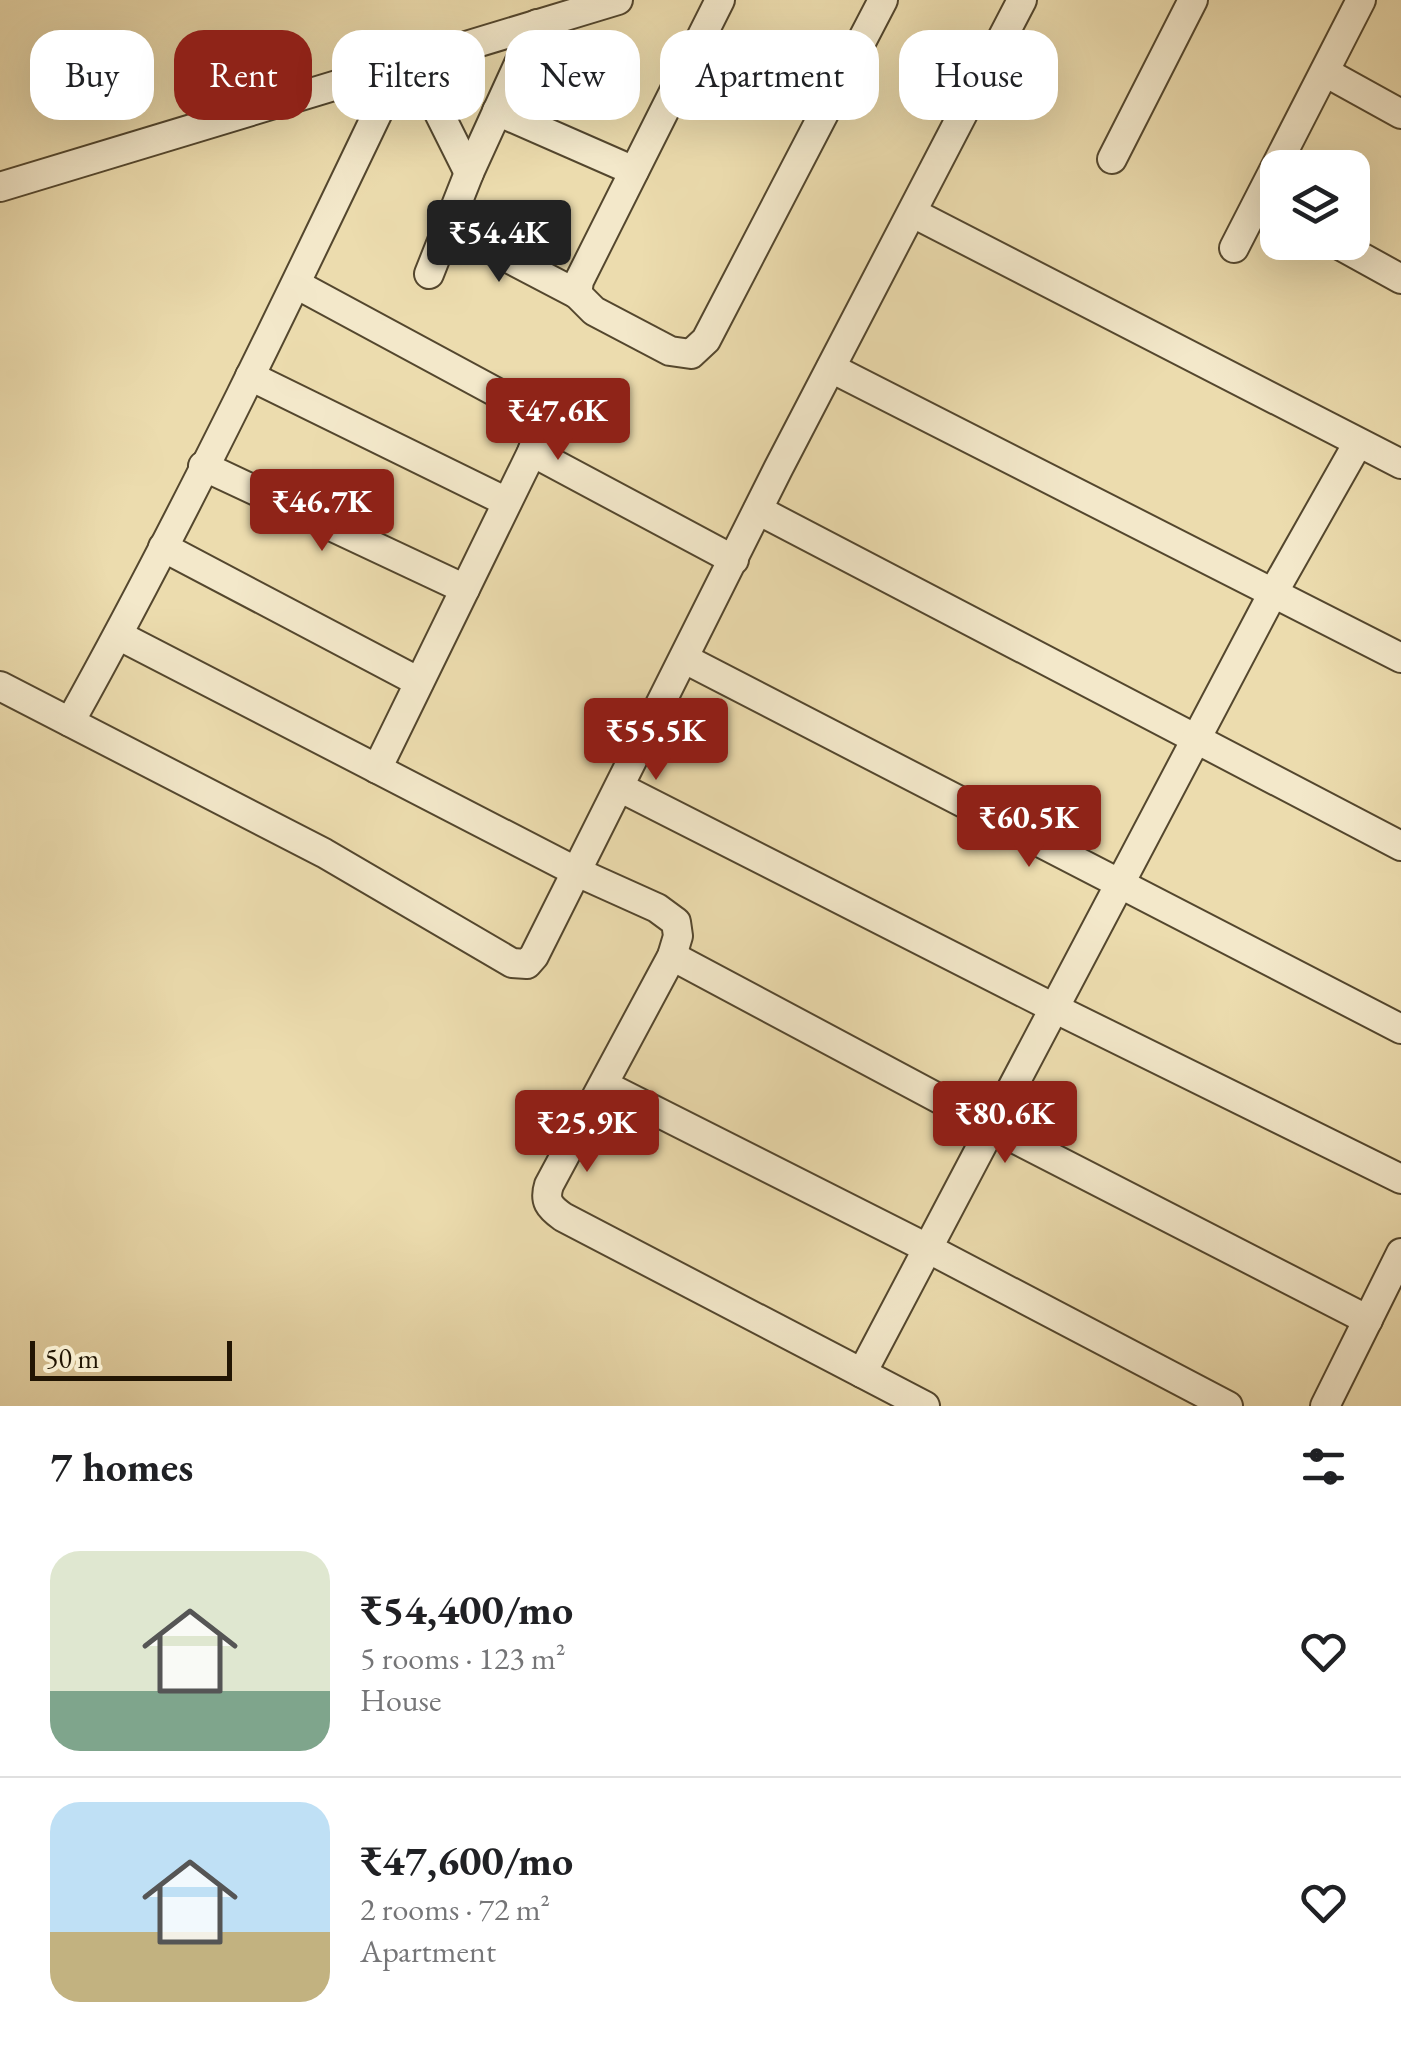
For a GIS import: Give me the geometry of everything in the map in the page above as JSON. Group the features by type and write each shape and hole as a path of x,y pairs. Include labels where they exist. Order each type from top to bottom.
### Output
{"street":[{"path":"485,40 618,0"},
{"path":"577,294 579,281 720,0"},
{"path":"447,226 577,294 594,311 670,351 691,354 700,349 883,0"},
{"path":"0,686 324,853 519,966 527,964 578,872 830,368 1022,0"},
{"path":"1112,159 1193,0"},
{"path":"1292,150 1361,0"},
{"path":"430,274 447,226 537,24"},
{"path":"1325,72 1401,114"},
{"path":"0,187 332,86"},
{"path":"497,112 634,172"},
{"path":"70,722 118,635 378,120"},
{"path":"440,120 470,173"},
{"path":"913,212 1401,464"},
{"path":"1234,248 1260,217"},
{"path":"1368,260 1401,278"},
{"path":"296,284 532,412 540,429 377,770"},
{"path":"830,368 1401,658"},
{"path":"250,376 507,502"},
{"path":"862,1373 1273,594 1358,443"},
{"path":"532,452 734,560"},
{"path":"203,466 465,589"},
{"path":"758,510 1401,846"},
{"path":"163,547 419,682"},
{"path":"118,635 668,915 678,926 672,956 549,1185 546,1201 551,1209 925,1406"},
{"path":"685,659 1401,1029"},
{"path":"621,788 1056,1009 1401,1178"},
{"path":"672,956 994,1128 1368,1320"},
{"path":"604,1084 1228,1406"},
{"path":"1325,1406 1401,1254"}]}
